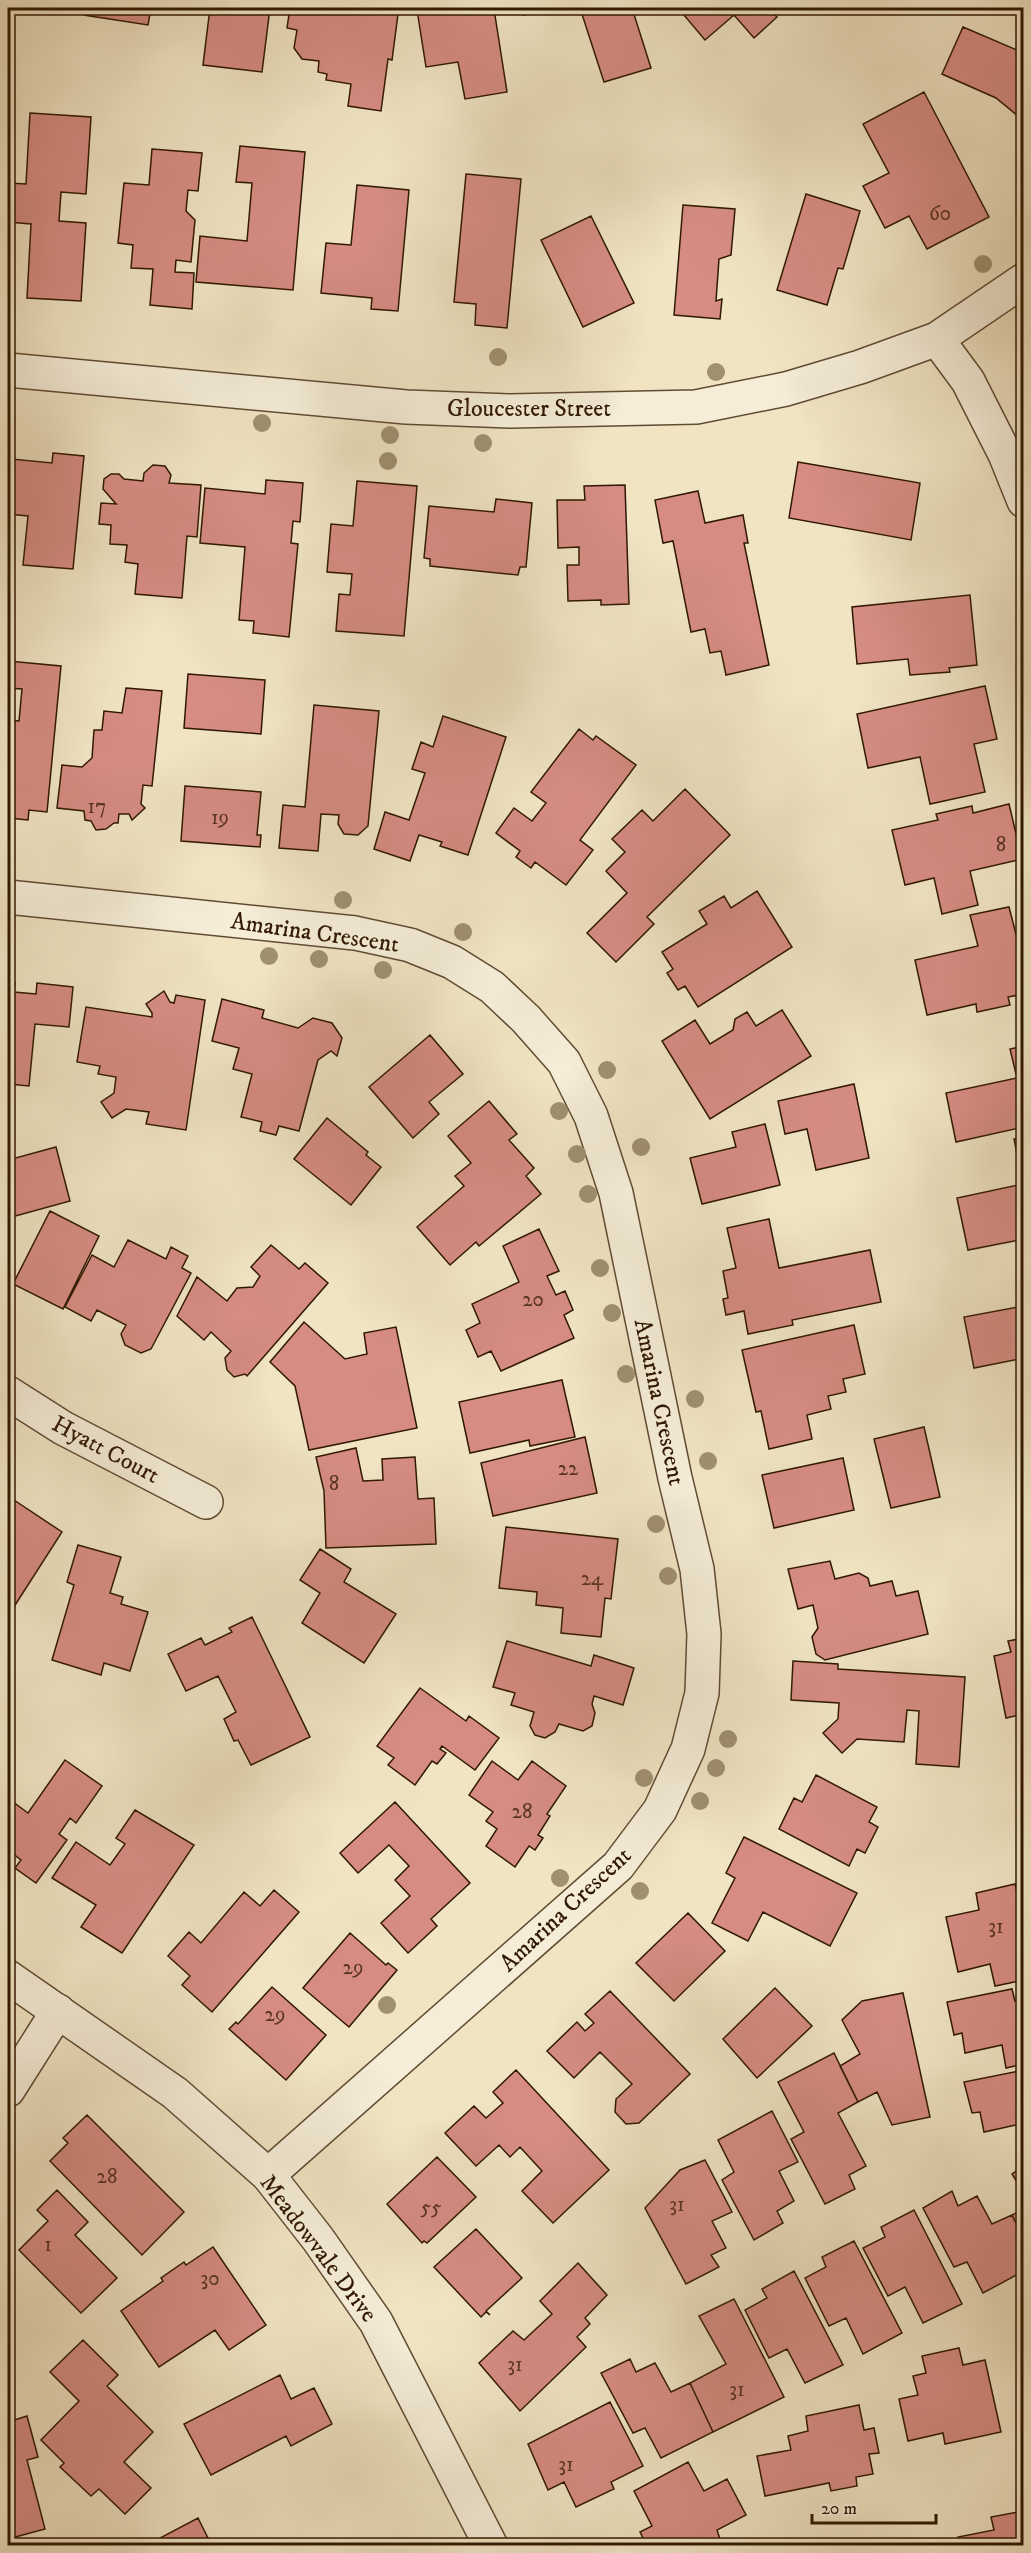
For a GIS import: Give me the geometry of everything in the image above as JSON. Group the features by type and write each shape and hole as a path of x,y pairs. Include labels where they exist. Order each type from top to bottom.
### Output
{"street":[{"name":"Gloucester Street","path":"8,370 406,407 510,411 696,407 786,389 860,367 937,339 1023,280"},
{"path":"937,339 968,381 1005,454 1023,501"},
{"name":"Amarina Crescent","path":"8,897 355,933 410,945 452,962 492,987 526,1018 564,1062 591,1116 612,1182 635,1279 675,1478 697,1569 704,1634 702,1693 688,1749 660,1810 618,1866 268,2175"},
{"name":"Hyatt Court","path":"8,1393 63,1428 206,1502"},
{"name":"Meadowvale Drive","path":"8,1977 175,2093 268,2175 318,2238 375,2322 491,2546"},
{"path":"8,2090 58,2011"}],"building":[{"path":"85,8 151,8 148,25 84,15"},
{"path":"210,8 270,8 262,72 203,65"},
{"path":"290,8 387,8 386,12 398,14 392,60 388,59 381,111 348,106 351,84 326,80 327,74 318,72 319,61 302,59 294,48 297,30 287,28"},
{"path":"503,8 494,9 507,92 465,99 458,62 426,67 417,10"},
{"path":"521,8 547,8 524,15"},
{"path":"580,8 632,8 651,68 604,82"},
{"path":"678,8 769,8 777,17 754,38 734,15 705,40"},
{"path":"963,27 1024,53 1024,121 996,98 942,74"},
{"path":"924,92 989,217 927,249 909,216 885,228 863,186 889,173 863,124"},
{"path":"30,113 91,117 86,194 61,192 59,221 86,223 81,301 27,298 31,224 8,222 8,183 26,184"},
{"path":"240,146 305,152 293,290 196,282 200,236 247,241 252,183 236,182"},
{"path":"152,149 202,153 198,191 188,190 186,211 195,220 191,262 176,260 175,272 194,273 192,309 150,305 153,269 131,268 133,245 118,243 124,183 149,185"},
{"path":"466,174 521,179 507,328 475,325 476,304 454,302"},
{"path":"357,185 409,190 398,311 371,309 372,298 321,293 326,243 351,245"},
{"path":"806,194 860,211 843,269 838,268 827,305 777,290"},
{"path":"683,205 735,209 731,255 719,259 716,301 722,299 720,319 674,315"},
{"path":"591,216 634,303 583,327 541,240"},
{"path":"53,453 84,456 73,569 23,565 28,516 8,514 12,459 52,463"},
{"path":"798,462 920,483 911,540 789,518"},
{"path":"153,465 165,466 171,475 169,483 201,485 197,537 187,536 182,598 135,594 138,564 125,562 127,545 110,544 111,525 99,524 101,503 116,504 103,489 104,479 111,474 119,474 124,479 143,481 144,473"},
{"path":"266,480 303,483 300,522 293,521 291,543 298,544 289,637 253,633 254,621 239,620 245,547 200,543 205,488 265,494"},
{"path":"357,481 417,486 404,636 336,631 339,594 350,595 352,574 327,572 331,524 353,526"},
{"path":"625,485 629,604 601,605 601,600 568,601 567,565 579,565 579,547 558,548 557,500 585,500 584,486"},
{"path":"698,491 705,523 743,515 748,543 744,543 769,665 726,675 721,651 710,653 705,629 691,632 673,541 663,543 655,500"},
{"path":"496,499 532,503 526,567 520,567 518,575 430,566 430,559 424,558 429,506 494,512"},
{"path":"970,595 977,665 949,668 950,672 910,675 908,659 857,664 852,607"},
{"path":"8,661 61,666 47,812 29,810 28,820 8,818 8,775 12,776 14,746 8,745 8,720 19,721 22,689 8,688"},
{"path":"188,674 265,680 261,734 184,728"},
{"path":"985,686 997,739 974,744 985,792 930,804 920,757 868,768 857,714"},
{"path":"126,688 162,691 152,786 143,785 141,804 145,808 132,820 129,814 119,814 118,823 106,829 96,830 91,821 85,820 84,811 57,808 62,765 82,767 92,758 94,730 102,730 104,711 122,713"},
{"path":"314,705 379,711 368,826 358,835 344,834 338,824 339,815 321,814 318,851 279,848 283,805 305,807"},
{"path":"443,716 506,737 468,855 440,846 442,842 419,835 410,861 374,849 385,812 409,820 425,773 412,769 421,742 433,747"},
{"path":"579,729 593,740 596,736 636,765 580,840 593,850 566,885 535,862 531,868 516,857 520,851 496,833 514,808 532,821 546,803 531,792"},
{"path":"185,786 261,792 257,835 261,835 260,847 181,841"},
{"path":"685,789 730,835 647,917 654,924 616,962 587,933 627,893 606,871 625,852 612,839 642,810 653,821"},
{"path":"1009,804 1022,859 970,871 978,905 942,914 934,878 905,885 892,830 938,820 936,814 972,806 973,813"},
{"path":"757,891 792,947 698,1007 685,986 678,990 667,973 673,969 662,952 707,924 699,911 724,896 731,908"},
{"path":"1009,907 1017,938 1024,936 1024,994 1008,997 1010,1005 977,1012 976,1004 927,1015 915,960 978,946 970,915"},
{"path":"8,982 15,983 14,992 36,994 37,983 73,987 69,1027 35,1024 29,1086 8,1084"},
{"path":"164,991 170,1002 174,1003 176,995 205,1000 186,1130 146,1124 149,1112 126,1109 112,1118 101,1102 114,1093 116,1077 98,1074 100,1066 77,1062 86,1007 152,1017 146,1004"},
{"path":"222,999 264,1010 262,1018 298,1028 313,1018 332,1023 342,1038 337,1056 331,1051 318,1060 299,1131 279,1126 276,1135 260,1131 262,1122 241,1117 252,1074 233,1069 239,1048 212,1041"},
{"path":"782,1010 811,1056 710,1119 662,1041 695,1020 710,1044 733,1030 735,1019 747,1012 756,1026"},
{"path":"430,1035 463,1074 429,1102 439,1114 413,1138 369,1087"},
{"path":"1024,1046 1024,1127 956,1142 946,1093 1017,1078 1010,1049"},
{"path":"854,1084 869,1158 816,1170 807,1129 785,1134 778,1101"},
{"path":"489,1101 517,1134 509,1140 534,1168 526,1176 541,1194 479,1246 476,1242 450,1265 417,1227 464,1186 455,1176 471,1163 448,1136"},
{"path":"327,1118 368,1152 366,1155 381,1167 351,1205 294,1159"},
{"path":"765,1124 780,1185 702,1204 690,1158 736,1147 732,1132"},
{"path":"1024,1137 1024,1239 968,1250 957,1198 1023,1184 1014,1139"},
{"path":"56,1147 70,1201 8,1218 8,1160"},
{"path":"50,1211 99,1236 63,1309 13,1284"},
{"path":"769,1219 779,1268 870,1250 881,1302 792,1320 793,1325 748,1334 744,1311 726,1315 723,1299 728,1298 723,1271 736,1268 727,1228"},
{"path":"539,1229 559,1271 547,1276 556,1295 565,1291 573,1310 564,1315 574,1338 501,1371 491,1351 478,1357 466,1330 480,1323 472,1304 519,1282 503,1246"},
{"path":"128,1240 166,1259 171,1247 188,1256 182,1268 191,1273 151,1349 141,1353 125,1345 121,1334 126,1325 97,1310 91,1321 65,1307 92,1255 114,1267"},
{"path":"271,1245 299,1269 305,1263 328,1283 247,1376 245,1374 234,1377 227,1370 225,1358 231,1351 211,1332 204,1340 177,1316 197,1277 227,1301 237,1288 253,1287 260,1276 251,1267"},
{"path":"1024,1276 1024,1358 974,1368 964,1317 1023,1306 1017,1278"},
{"path":"304,1322 345,1359 367,1354 364,1333 396,1327 417,1428 309,1450 295,1386 270,1362"},
{"path":"854,1325 865,1374 843,1379 846,1392 828,1396 831,1409 807,1415 812,1439 769,1449 761,1411 756,1412 742,1350"},
{"path":"562,1380 575,1437 530,1446 529,1440 470,1453 459,1402"},
{"path":"924,1427 940,1497 891,1508 874,1439"},
{"path":"585,1437 597,1493 493,1516 481,1463"},
{"path":"356,1448 363,1481 383,1480 382,1459 415,1457 418,1499 434,1498 436,1544 326,1548 324,1491 316,1457"},
{"path":"843,1458 854,1510 774,1528 762,1475"},
{"path":"8,1496 62,1532 10,1613 8,1611"},
{"path":"506,1527 618,1539 611,1599 605,1598 601,1637 561,1633 563,1608 536,1605 537,1592 499,1588"},
{"path":"78,1545 121,1557 110,1593 123,1597 121,1604 148,1612 130,1671 104,1663 101,1675 52,1660 74,1585 67,1582"},
{"path":"320,1549 351,1569 344,1582 396,1614 364,1663 302,1623 320,1593 300,1580"},
{"path":"830,1561 835,1579 859,1573 868,1578 870,1586 892,1581 896,1596 918,1591 928,1634 825,1660 816,1654 812,1637 818,1628 813,1605 798,1609 788,1569"},
{"path":"252,1617 310,1737 251,1765 238,1740 234,1741 224,1719 236,1712 218,1676 186,1691 168,1654 201,1638 205,1645 232,1632 229,1628"},
{"path":"1024,1638 1024,1714 1006,1718 994,1656 1011,1652 1008,1641"},
{"path":"507,1641 591,1666 594,1655 634,1668 623,1705 594,1696 592,1704 595,1713 592,1726 583,1731 559,1724 555,1732 545,1738 535,1735 530,1726 534,1712 511,1705 515,1693 493,1687"},
{"path":"793,1661 838,1664 838,1669 965,1677 959,1767 916,1764 919,1711 907,1710 904,1742 857,1739 842,1753 823,1733 838,1719 839,1703 791,1700"},
{"path":"420,1688 466,1721 469,1716 499,1738 475,1770 442,1746 440,1749 446,1753 437,1764 432,1761 415,1785 388,1765 394,1758 377,1746"},
{"path":"65,1760 102,1786 76,1823 70,1818 59,1834 67,1840 36,1883 15,1868 21,1860 8,1850 8,1800 28,1813"},
{"path":"492,1761 518,1780 532,1761 566,1786 547,1814 550,1816 538,1835 543,1838 535,1850 529,1846 515,1867 486,1846 497,1829 486,1821 493,1812 469,1795"},
{"path":"816,1775 877,1807 869,1822 878,1827 865,1853 857,1849 849,1866 779,1829 794,1798 802,1802"},
{"path":"395,1802 470,1883 431,1919 437,1926 408,1953 381,1923 410,1896 395,1880 409,1866 389,1845 358,1873 340,1853"},
{"path":"135,1810 194,1845 122,1953 81,1927 96,1905 52,1878 76,1842 110,1865 125,1844 116,1838"},
{"path":"744,1837 857,1893 830,1946 763,1912 748,1941 712,1923 735,1878 726,1873"},
{"path":"1015,1884 1024,1922 1024,1980 995,1986 990,1964 958,1972 946,1917 979,1910 976,1893"},
{"path":"274,1890 299,1912 212,2012 182,1985 190,1976 168,1956 189,1932 201,1943 244,1892 260,1906"},
{"path":"688,1913 725,1951 674,2001 636,1963"},
{"path":"350,1933 386,1965 388,1963 397,1970 349,2027 303,1988"},
{"path":"272,1987 326,2035 286,2080 229,2029 236,2022 238,2024"},
{"path":"775,1988 812,2026 757,2078 723,2039"},
{"path":"1012,1989 1015,2001 1024,1999 1024,2064 1006,2068 1002,2045 965,2053 962,2033 954,2035 947,2002"},
{"path":"610,1991 690,2074 639,2123 626,2124 615,2112 616,2099 632,2084 600,2052 574,2078 547,2051 577,2022 585,2031 594,2023 585,2014"},
{"path":"903,1993 930,2117 892,2125 877,2092 858,2102 840,2066 860,2054 842,2020 862,2001"},
{"path":"834,2053 858,2102 838,2113 866,2166 849,2175 855,2189 825,2204 791,2139 804,2132 778,2082"},
{"path":"516,2070 609,2170 553,2223 522,2191 542,2171 520,2147 510,2157 499,2145 476,2166 445,2133 474,2106 486,2118 503,2103 493,2092"},
{"path":"1024,2070 1024,2138 1020,2124 984,2132 980,2112 972,2113 964,2082"},
{"path":"772,2111 798,2162 779,2171 794,2201 777,2211 783,2223 754,2240 722,2180 734,2172 718,2140"},
{"path":"87,2115 184,2212 142,2255 50,2161 68,2143 63,2138"},
{"path":"437,2157 476,2197 427,2243 424,2241 422,2243 387,2204"},
{"path":"705,2160 732,2212 712,2221 726,2248 711,2255 719,2267 686,2284 645,2208 680,2170"},
{"path":"1024,2162 1024,2193 1012,2174 1021,2168 1020,2165"},
{"path":"57,2190 88,2222 75,2235 117,2278 81,2313 19,2250 48,2221 37,2210"},
{"path":"952,2191 958,2206 977,2196 992,2224 1012,2215 1024,2239 1024,2271 983,2293 967,2262 954,2267 923,2208"},
{"path":"1024,2209 1024,2239 1012,2215"},
{"path":"914,2210 962,2304 923,2323 905,2287 888,2296 863,2248 885,2237 881,2227"},
{"path":"476,2229 522,2278 486,2311 490,2315 486,2312 481,2317 434,2267"},
{"path":"854,2241 902,2333 863,2354 846,2318 829,2326 805,2278 826,2267 822,2257"},
{"path":"213,2247 266,2325 229,2350 215,2330 159,2367 121,2311 163,2281 161,2278 184,2262 186,2265"},
{"path":"578,2263 607,2295 585,2318 590,2324 577,2337 586,2347 520,2411 479,2363 513,2331 524,2340 552,2314 540,2301"},
{"path":"794,2271 843,2365 805,2383 787,2349 769,2358 745,2310 767,2298 762,2289"},
{"path":"734,2299 784,2397 713,2432 690,2383 726,2364 699,2316"},
{"path":"83,2340 118,2375 107,2386 153,2432 124,2462 151,2488 125,2514 99,2489 91,2496 60,2467 64,2463 41,2440 79,2401 50,2372"},
{"path":"959,2348 963,2365 985,2360 1001,2432 945,2444 943,2433 908,2441 899,2399 918,2395 913,2376 926,2373 922,2356"},
{"path":"630,2359 636,2372 655,2363 671,2392 690,2383 713,2432 661,2458 645,2428 633,2433 601,2373"},
{"path":"280,2375 291,2399 314,2388 332,2424 291,2446 286,2436 211,2475 184,2424"},
{"path":"610,2402 643,2466 611,2482 614,2489 576,2507 564,2482 548,2490 528,2444"},
{"path":"859,2405 864,2430 874,2428 879,2453 869,2454 873,2474 856,2477 857,2486 831,2491 829,2483 765,2496 757,2456 791,2450 788,2436 808,2431 806,2416"},
{"path":"27,2416 38,2457 27,2460 45,2529 8,2539 8,2422"},
{"path":"688,2462 704,2491 727,2479 746,2515 717,2530 721,2542 716,2546 647,2546 640,2532 652,2526 634,2491"},
{"path":"1024,2511 1024,2546 959,2546 958,2537 994,2530 991,2517"},
{"path":"198,2518 212,2546 145,2546"}]}
